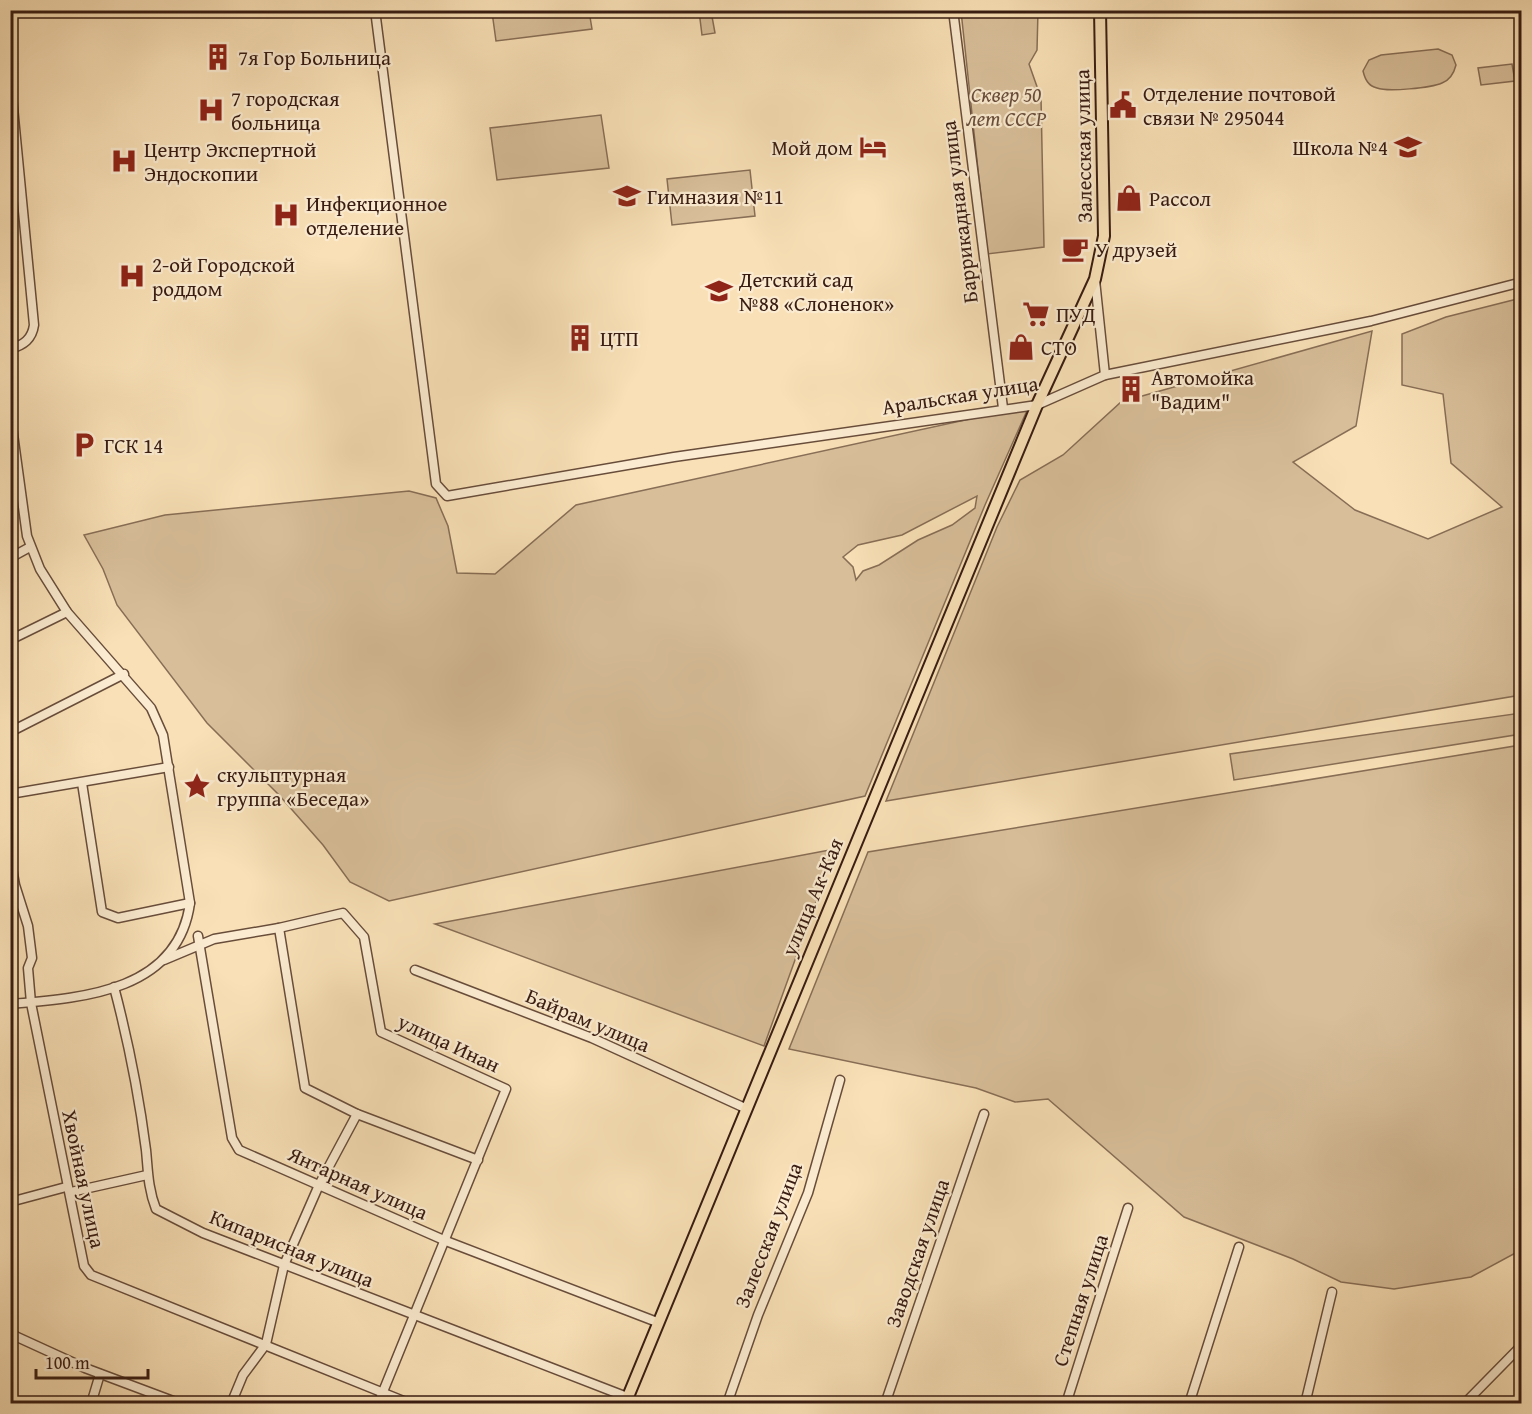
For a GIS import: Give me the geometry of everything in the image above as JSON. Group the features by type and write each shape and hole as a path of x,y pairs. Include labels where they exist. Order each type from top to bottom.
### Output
{"main road":[{"name":"Залесская улица","path":"1037,405 1095,279 1104,236 1100,10"},
{"name":"улица Ак-Кая","path":"626,1400 1037,405"}],"street":[{"name":"Аральская улица","path":"375,10 436,484 447,496 674,457 1003,408 1037,405 1105,375 1371,321 1521,282"},
{"name":"Баррикадная улица","path":"953,10 1003,408"},
{"path":"10,76 15,174 34,325 33,334 10,349"},
{"name":"Залесская улица","path":"1095,279 1105,375"},
{"path":"10,412 14,471 30,547 51,591 66,612 124,675 151,708 158,721 169,767 190,903 183,930 164,960"},
{"path":"10,558 30,547"},
{"path":"10,640 66,612"},
{"path":"10,732 124,675"},
{"path":"10,794 169,767"},
{"path":"82,783 102,912 117,918 190,903"},
{"name":"Хвойная улица","path":"10,857 15,885 28,926 32,958 28,968 31,1003 84,1266 91,1275 411,1404"},
{"name":"улица Инан","path":"279,928 343,913 364,937 381,1032 506,1089 378,1404"},
{"path":"10,1004 75,999 114,987 150,970 164,960 214,939 279,928 304,1088 357,1114 478,1160"},
{"path":"183,930 214,939"},
{"name":"Янтарная улица","path":"198,936 232,1138 239,1150 446,1241 657,1322"},
{"name":"Байрам улица","path":"415,970 592,1038 745,1108"},
{"name":"Кипарисная улица","path":"114,987 123,1020 146,1150 147,1175 156,1209 203,1233 626,1400"},
{"name":"Залесская улица","path":"727,1404 758,1315 808,1193 840,1080"},
{"path":"231,1404 243,1376 266,1344 284,1265 319,1185 357,1114"},
{"name":"Заводская улица","path":"885,1404 984,1114"},
{"path":"10,1202 147,1175"},
{"name":"Степная улица","path":"1066,1404 1128,1208"},
{"path":"1189,1404 1239,1247"},
{"path":"1309,1403 1332,1292"},
{"path":"10,1329 15,1336 100,1374 181,1404"},
{"path":"1464,1404 1521,1345"},
{"path":"91,1404 100,1374"}],"green space":[{"path":"506,10 589,11 592,29 496,41 492,12"},
{"path":"699,11 711,11 715,33 702,35"},
{"name":"Сквер 50 лет СССР","path":"961,11 1038,11 1037,50 1029,64 1041,98 1044,247 987,254"},
{"path":"1438,49 1452,55 1456,65 1451,76 1442,83 1390,90 1371,86 1367,82 1363,71 1369,60 1381,55"},
{"path":"1512,64 1515,81 1481,85 1478,68"},
{"path":"601,115 609,168 497,180 490,128"},
{"path":"750,170 755,216 672,225 667,179"},
{"path":"1521,298 1521,695 886,801 997,527 1020,480 1063,455 1121,402 1372,331 1356,426 1293,462 1355,510 1428,539 1502,507 1451,463 1443,394 1402,385 1402,334 1446,317"},
{"path":"1029,406 985,505 865,796 389,901 350,882 323,845 279,795 207,723 117,605 103,569 84,535 165,515 409,491 436,498 448,526 457,573 495,574 576,505","holes":["977,496 975,508 952,525 918,540 879,565 863,571 856,580 853,567 843,557 858,545 902,535"]},
{"path":"1521,713 1521,734 1234,780 1230,754"},
{"path":"1521,745 1521,1250 1471,1277 1394,1289 1341,1282 1293,1259 1184,1217 1048,1099 1015,1102 976,1088 789,1049 868,852"},
{"path":"835,849 764,1046 435,924"}],"place":[{"name":"7я Гор Больница","path":"218,57"},
{"name":"Отделение почтовой связи № 295044","path":"1123,105"},
{"name":"7 городская больница","path":"211,110"},
{"name":"Мой дом","path":"873,147"},
{"name":"Школа №4","path":"1408,147"},
{"name":"Центр Экспертной Эндоскопии","path":"124,161"},
{"name":"Гимназия №11","path":"627,196"},
{"name":"Рассол","path":"1129,198"},
{"name":"Инфекционное отделение","path":"286,215"},
{"name":"У друзей","path":"1075,249"},
{"name":"2-ой Городской роддом","path":"132,276"},
{"name":"Детский сад №88 «Слоненок»","path":"719,291"},
{"name":"ПУД","path":"1036,314"},
{"name":"ЦТП","path":"580,338"},
{"name":"СТО","path":"1021,347"},
{"name":"Автомойка \"Вадим\"","path":"1131,389"},
{"name":"ГСК 14","path":"84,445"},
{"name":"скульптурная группа «Беседа»","path":"197,786"}]}
